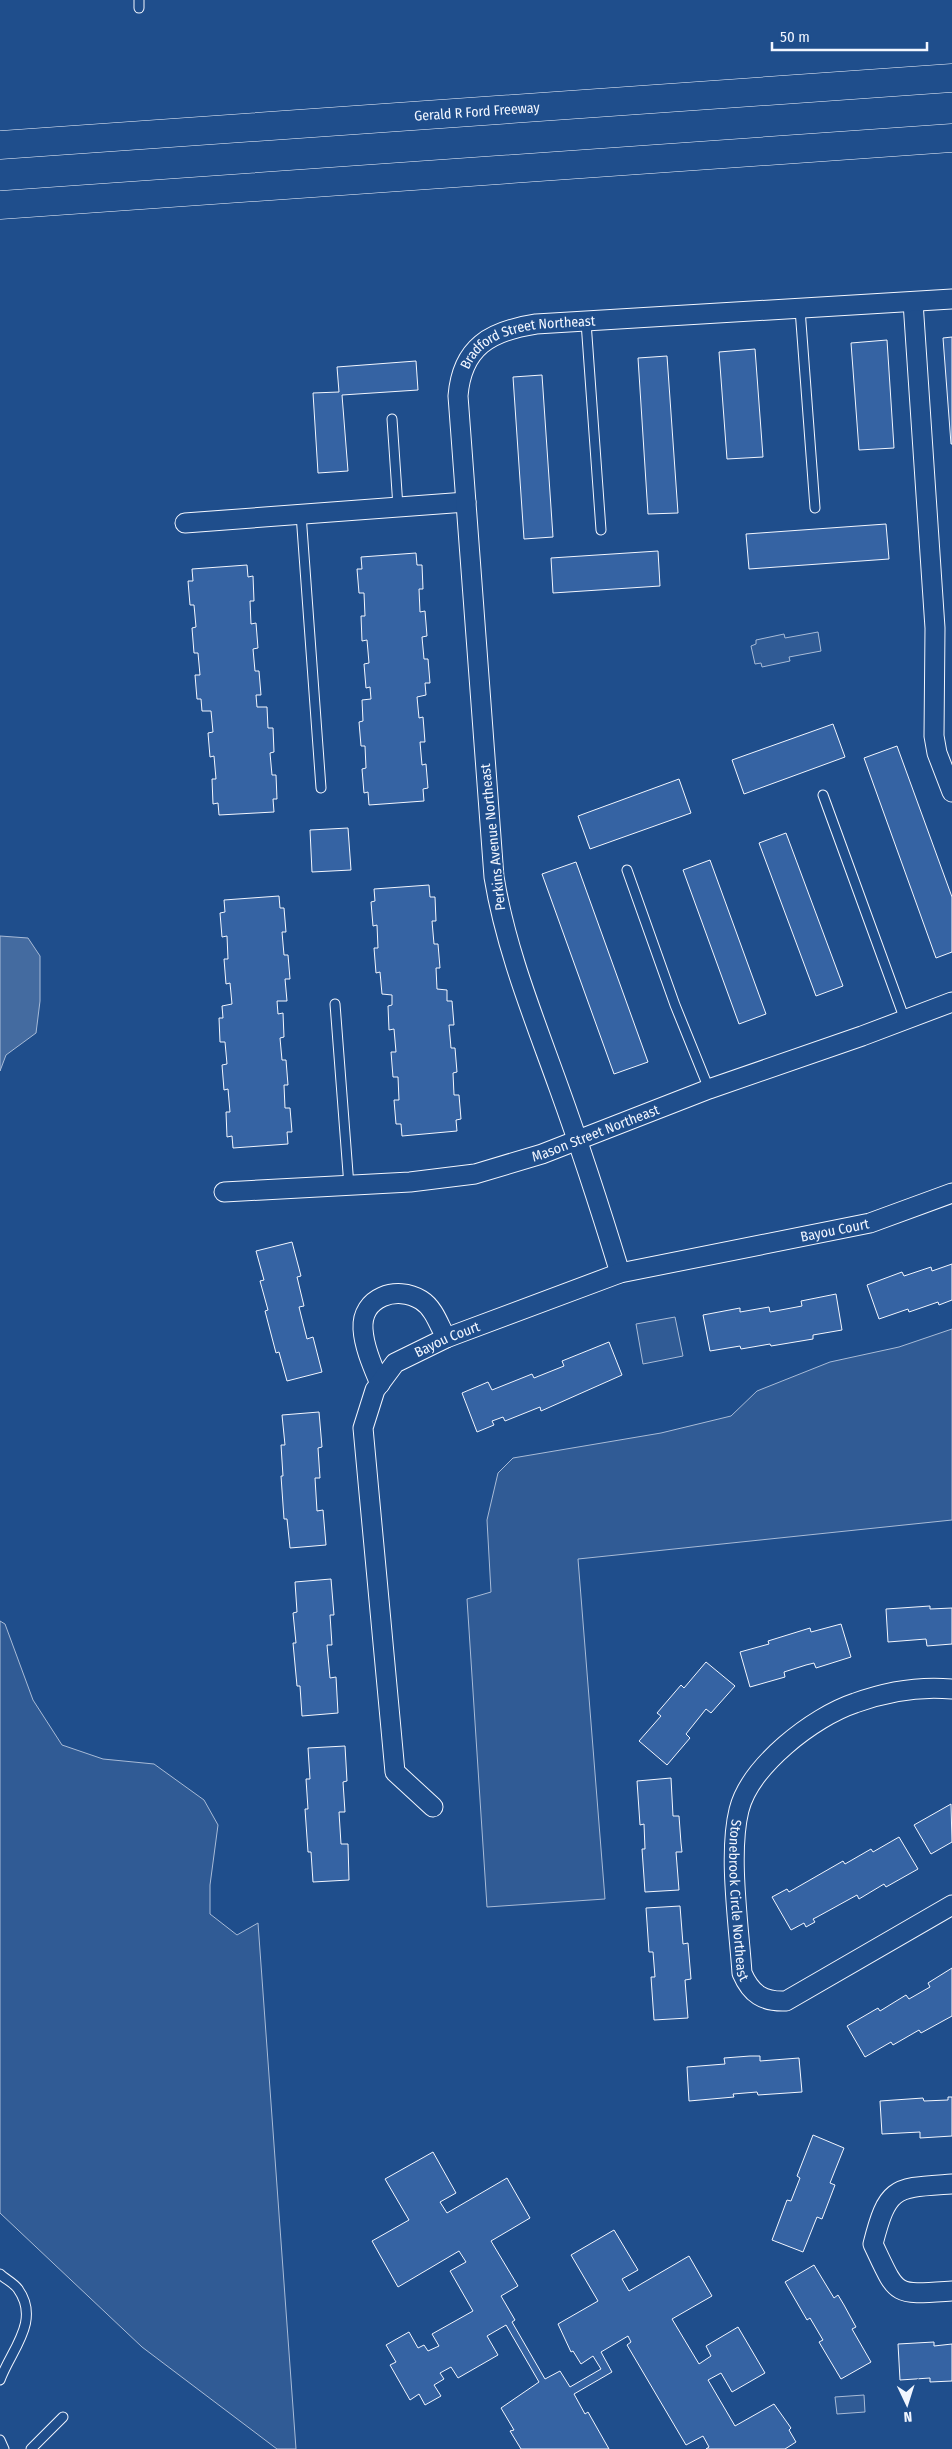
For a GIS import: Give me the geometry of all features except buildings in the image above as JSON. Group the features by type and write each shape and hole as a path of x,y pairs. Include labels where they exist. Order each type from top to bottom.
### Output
{"highway":[{"name":"Gerald R Ford Freeway","path":"0,145 952,78"},
{"path":"0,205 952,138"}],"street":[{"name":"Bradford Street Northeast","path":"466,502 458,396 459,378 466,363 478,346 493,335 510,328 586,322 952,299"},
{"path":"913,302 934,628 934,736 937,753 952,792"},
{"path":"186,523 466,502"},
{"name":"Perkins Avenue Northeast","path":"466,502 494,877 500,916 511,953 578,1140 620,1273"},
{"name":"Mason Street Northeast","path":"224,1192 410,1182 475,1174 542,1154 709,1089 952,1002"},
{"name":"Bayou Court","path":"434,1808 395,1772 363,1428 375,1390 395,1363 446,1338 620,1273 870,1223 952,1193"},
{"path":"380,1384 371,1361 363,1328 367,1308 380,1296 397,1292 420,1300 432,1310 446,1338"},
{"name":"Stonebrook Circle Northeast","path":"952,1689 898,1692 854,1703 802,1730 758,1770 739,1808 736,1826 735,1867 742,1973 748,1987 759,1998 772,2001 786,2001 952,1905"},
{"path":"952,2184 909,2187 898,2190 884,2205 873,2244 889,2279 900,2291 915,2294 952,2291"}],"lane":[{"path":"800,309 814,508"},
{"path":"586,322 601,530"},
{"path":"392,419 398,507"},
{"path":"301,514 321,788"},
{"path":"823,795 905,1020"},
{"path":"627,870 675,1004 709,1089"},
{"path":"335,1004 349,1186"},
{"path":"0,2274 18,2289 26,2309 25,2332 7,2360 0,2380"},
{"path":"31,2449 63,2417"},
{"path":"0,2440 4,2449"}],"shaded area":[{"path":"818,632 821,651 789,657 790,661 762,667 761,663 755,664 751,646 756,644 756,640 784,634 785,638"},
{"path":"0,936 28,938 40,956 40,1001 36,1033 6,1055 0,1071"},
{"path":"675,1317 683,1356 643,1364 636,1324"},
{"path":"952,1329 952,1520 578,1559 605,1899 487,1907 467,1599 491,1592 487,1520 498,1473 513,1458 661,1433 731,1416 757,1391 830,1362 899,1347"},
{"path":"0,1621 5,1624 33,1700 62,1745 103,1759 154,1764 204,1800 218,1825 210,1885 210,1914 237,1935 258,1923 296,2449 277,2449 142,2347 0,2213"},
{"path":"864,2395 865,2412 837,2414 835,2397"}]}
